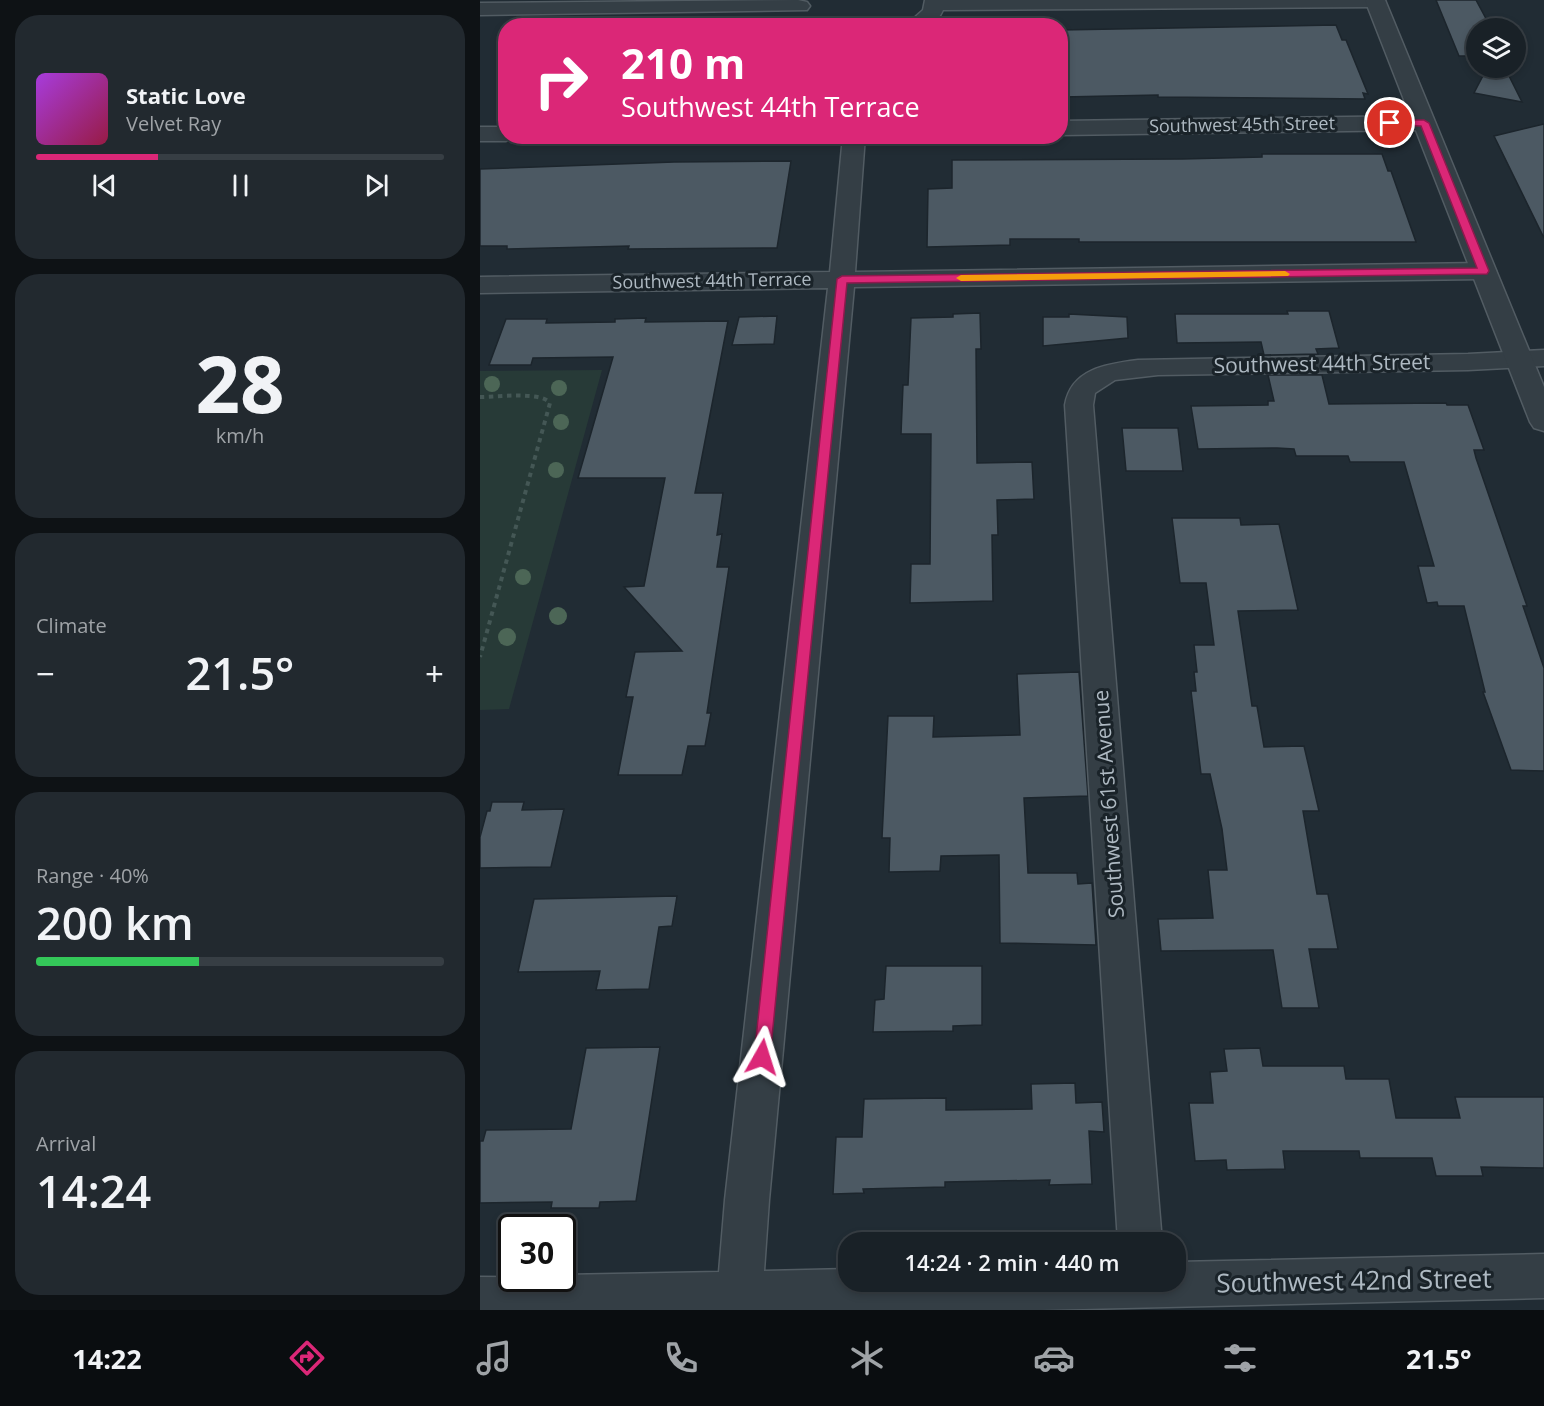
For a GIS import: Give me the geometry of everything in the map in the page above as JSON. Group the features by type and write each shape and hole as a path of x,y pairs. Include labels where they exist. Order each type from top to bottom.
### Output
{"street":[{"path":"925,18 933,12 935,2 1375,0 1483,271 1532,359 1544,422"},
{"path":"480,9 804,9"},
{"name":"Southwest 45th Street","path":"1068,128 1424,123"},
{"path":"480,134 498,134"},
{"path":"739,1302 747,1200 842,279 853,144"},
{"name":"Southwest 44th Terrace","path":"480,285 1483,271"},
{"name":"Southwest 44th Street","path":"1101,377 1126,370 1158,367 1532,359"},
{"name":"Southwest 61st Avenue","path":"1101,377 1084,387 1079,405 1139,1232"},
{"name":"Southwest 42nd Street","path":"1186,1290 1544,1276"},
{"name":"Southwest 42nd Street","path":"480,1300 739,1302 1146,1292"}],"path":[{"path":"480,397 537,396 547,399 550,403 480,657"}],"green space":[{"path":"602,370 509,709 480,710 480,371"}],"building":[{"path":"1436,0 1476,0 1486,18 1466,18 1466,56 1459,56"},
{"path":"1336,25 1342,40 1346,40 1368,94 1363,93 1365,99 1158,97 1158,95 1068,97 1068,30"},
{"path":"1482,78 1510,78 1522,102 1474,93"},
{"path":"1544,124 1544,238 1494,136"},
{"path":"1262,154 1382,154 1388,171 1391,171 1416,242 1079,242 1079,239 1010,239 1010,245 927,247 928,189 952,188 952,160 1182,159 1262,157"},
{"path":"791,161 777,248 628,249 629,246 507,249 507,246 480,246 480,169 674,162"},
{"path":"1287,311 1329,311 1339,348 1316,349 1318,354 1264,355 1261,342 1177,343 1175,314 1288,314"},
{"path":"980,313 981,349 976,349 977,463 1032,462 1034,499 997,500 998,535 992,535 993,601 910,603 911,564 930,564 931,434 901,434 903,385 908,385 911,318 953,317 953,314"},
{"path":"1069,314 1127,317 1128,338 1043,346 1043,317 1069,317"},
{"path":"777,316 774,344 732,345 739,317"},
{"path":"646,318 645,322 728,321 695,493 723,493 717,535 722,534 717,567 729,567 707,713 711,713 705,746 688,746 682,775 618,775 633,697 626,697 635,652 682,651 624,587 644,586 665,478 578,478 613,357 533,358 531,365 489,365 506,319 547,319 546,323 615,322 615,319"},
{"path":"1268,375 1322,375 1329,404 1446,403 1447,405 1468,405 1484,450 1474,450 1476,458 1527,606 1523,606 1544,668 1544,771 1511,770 1483,692 1485,692 1464,606 1438,606 1437,602 1427,603 1418,566 1434,566 1404,462 1350,462 1348,456 1296,456 1294,449 1198,449 1191,406 1268,405 1268,401 1274,401"},
{"path":"1122,428 1178,428 1183,471 1126,471"},
{"path":"1172,518 1240,518 1241,525 1279,524 1298,610 1238,611 1252,706 1257,706 1264,747 1304,746 1319,811 1303,811 1317,894 1328,894 1338,949 1309,949 1319,1008 1282,1008 1273,950 1161,951 1158,919 1213,918 1208,870 1227,870 1222,829 1210,774 1201,774 1191,691 1196,691 1194,672 1197,672 1194,645 1214,645 1206,583 1180,583"},
{"path":"1079,672 1088,796 1024,798 1028,873 1077,873 1078,884 1092,883 1096,945 1000,943 999,855 941,856 940,871 889,872 890,838 882,838 888,716 934,716 933,737 1020,735 1017,674"},
{"path":"492,802 524,802 522,810 564,809 551,867 480,868 480,837 487,811 490,811"},
{"path":"677,896 672,926 659,927 649,989 596,990 600,971 518,972 534,899"},
{"path":"886,966 982,966 982,1025 953,1026 953,1031 873,1032 875,1000 884,999"},
{"path":"660,1047 636,1201 600,1202 599,1208 551,1208 552,1202 480,1203 480,1141 483,1141 486,1130 571,1129 586,1048"},
{"path":"1260,1048 1263,1066 1344,1066 1346,1079 1389,1079 1396,1118 1460,1118 1455,1097 1544,1097 1544,1168 1481,1167 1483,1176 1436,1176 1432,1158 1360,1158 1359,1151 1283,1151 1285,1169 1227,1170 1226,1160 1195,1161 1189,1103 1213,1103 1210,1072 1227,1071 1224,1049"},
{"path":"1075,1083 1076,1103 1102,1102 1104,1132 1089,1131 1092,1184 1049,1185 1050,1180 945,1182 945,1187 863,1189 864,1193 833,1194 836,1137 862,1137 864,1099 946,1098 946,1110 1032,1109 1031,1084"}],"slow traffic":[{"path":"961,278 1285,274"}],"route":[{"path":"762,1057 842,279 1483,271 1424,123 1390,123"}]}
